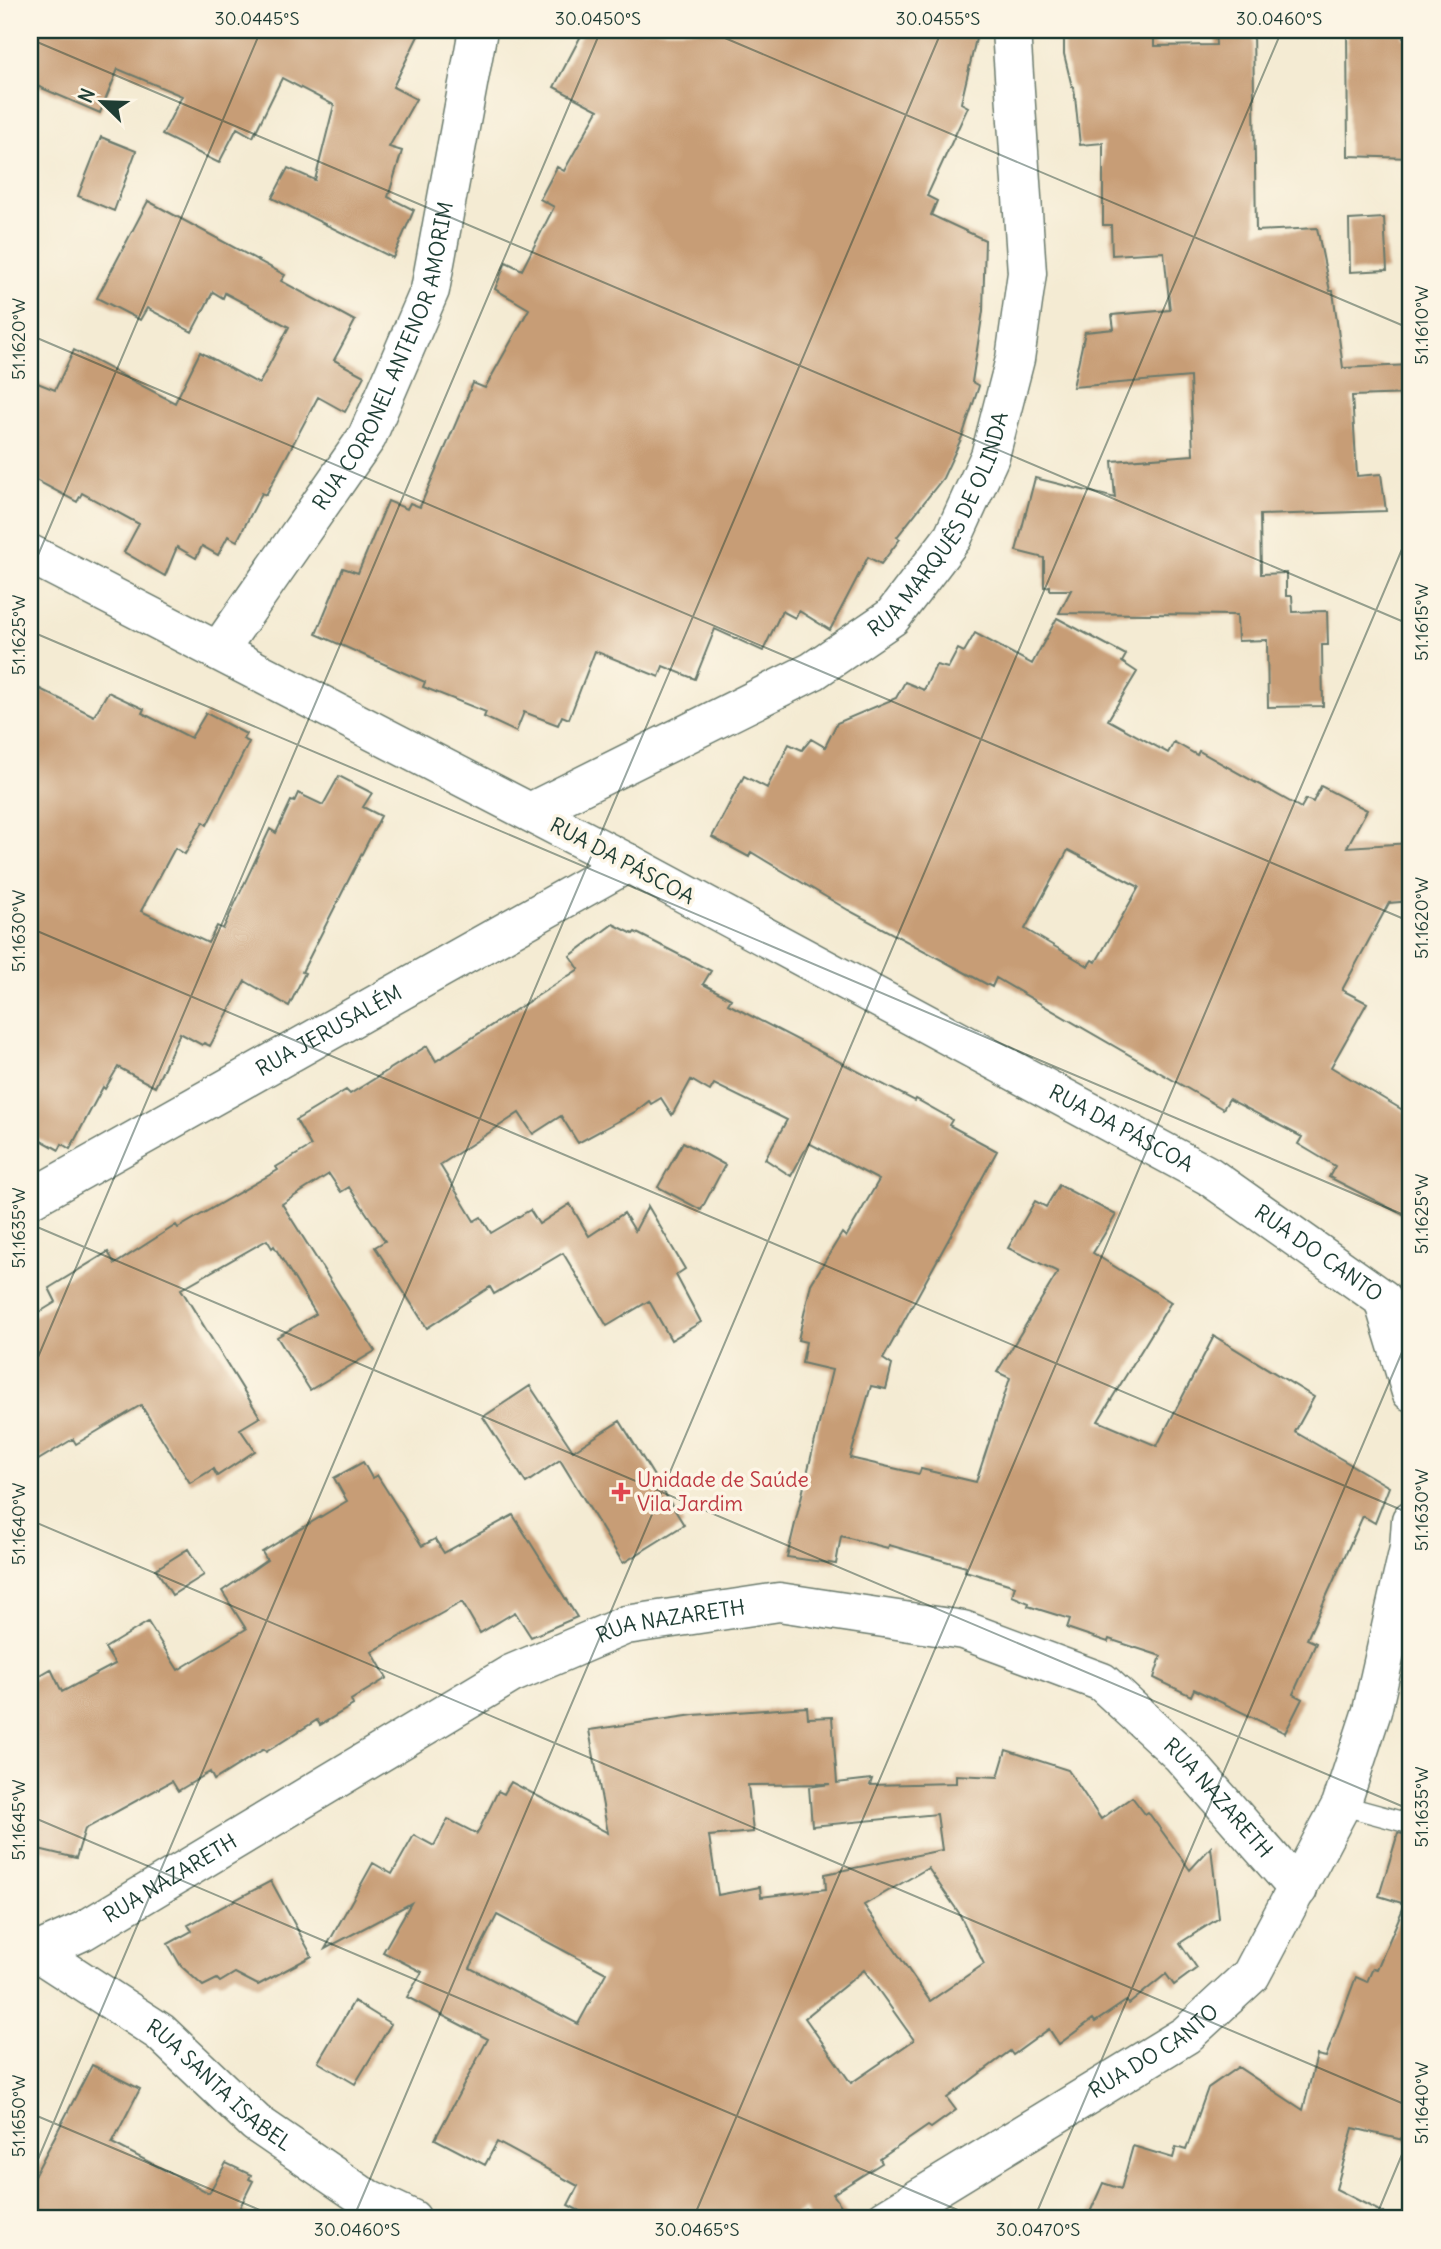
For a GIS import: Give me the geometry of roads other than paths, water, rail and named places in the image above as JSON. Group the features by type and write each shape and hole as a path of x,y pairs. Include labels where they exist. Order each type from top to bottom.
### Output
{"street":[{"name":"RUA CORONEL ANTENOR AMORIM","path":"219,650 367,437 430,290 478,30"},
{"name":"RUA MARQUÊS DE OLINDA","path":"530,812 813,671 891,617 953,537 990,456 1015,359 1027,272 1011,30"},
{"name":"RUA DA PÁSCOA","path":"30,554 628,863 1209,1176"},
{"name":"RUA JERUSALÉM","path":"30,1199 628,863"},
{"name":"RUA DO CANTO","path":"1209,1176 1397,1302 1411,1392"},
{"name":"RUA DO CANTO","path":"885,2219 1186,2035 1251,1975 1341,1805 1372,1711 1409,1548 1411,1520"},
{"name":"RUA NAZARETH","path":"32,1953 94,1924 511,1674 626,1625 779,1602 963,1630 1102,1682 1181,1755 1297,1889"},
{"name":"RUA SANTA ISABEL","path":"32,1953 160,2032 256,2123 360,2195 412,2219"}],"lane":[{"path":"1341,1805 1411,1824"}],"place":[{"name":"Unidade de Saúde Vila Jardim","path":"621,1492"}]}
